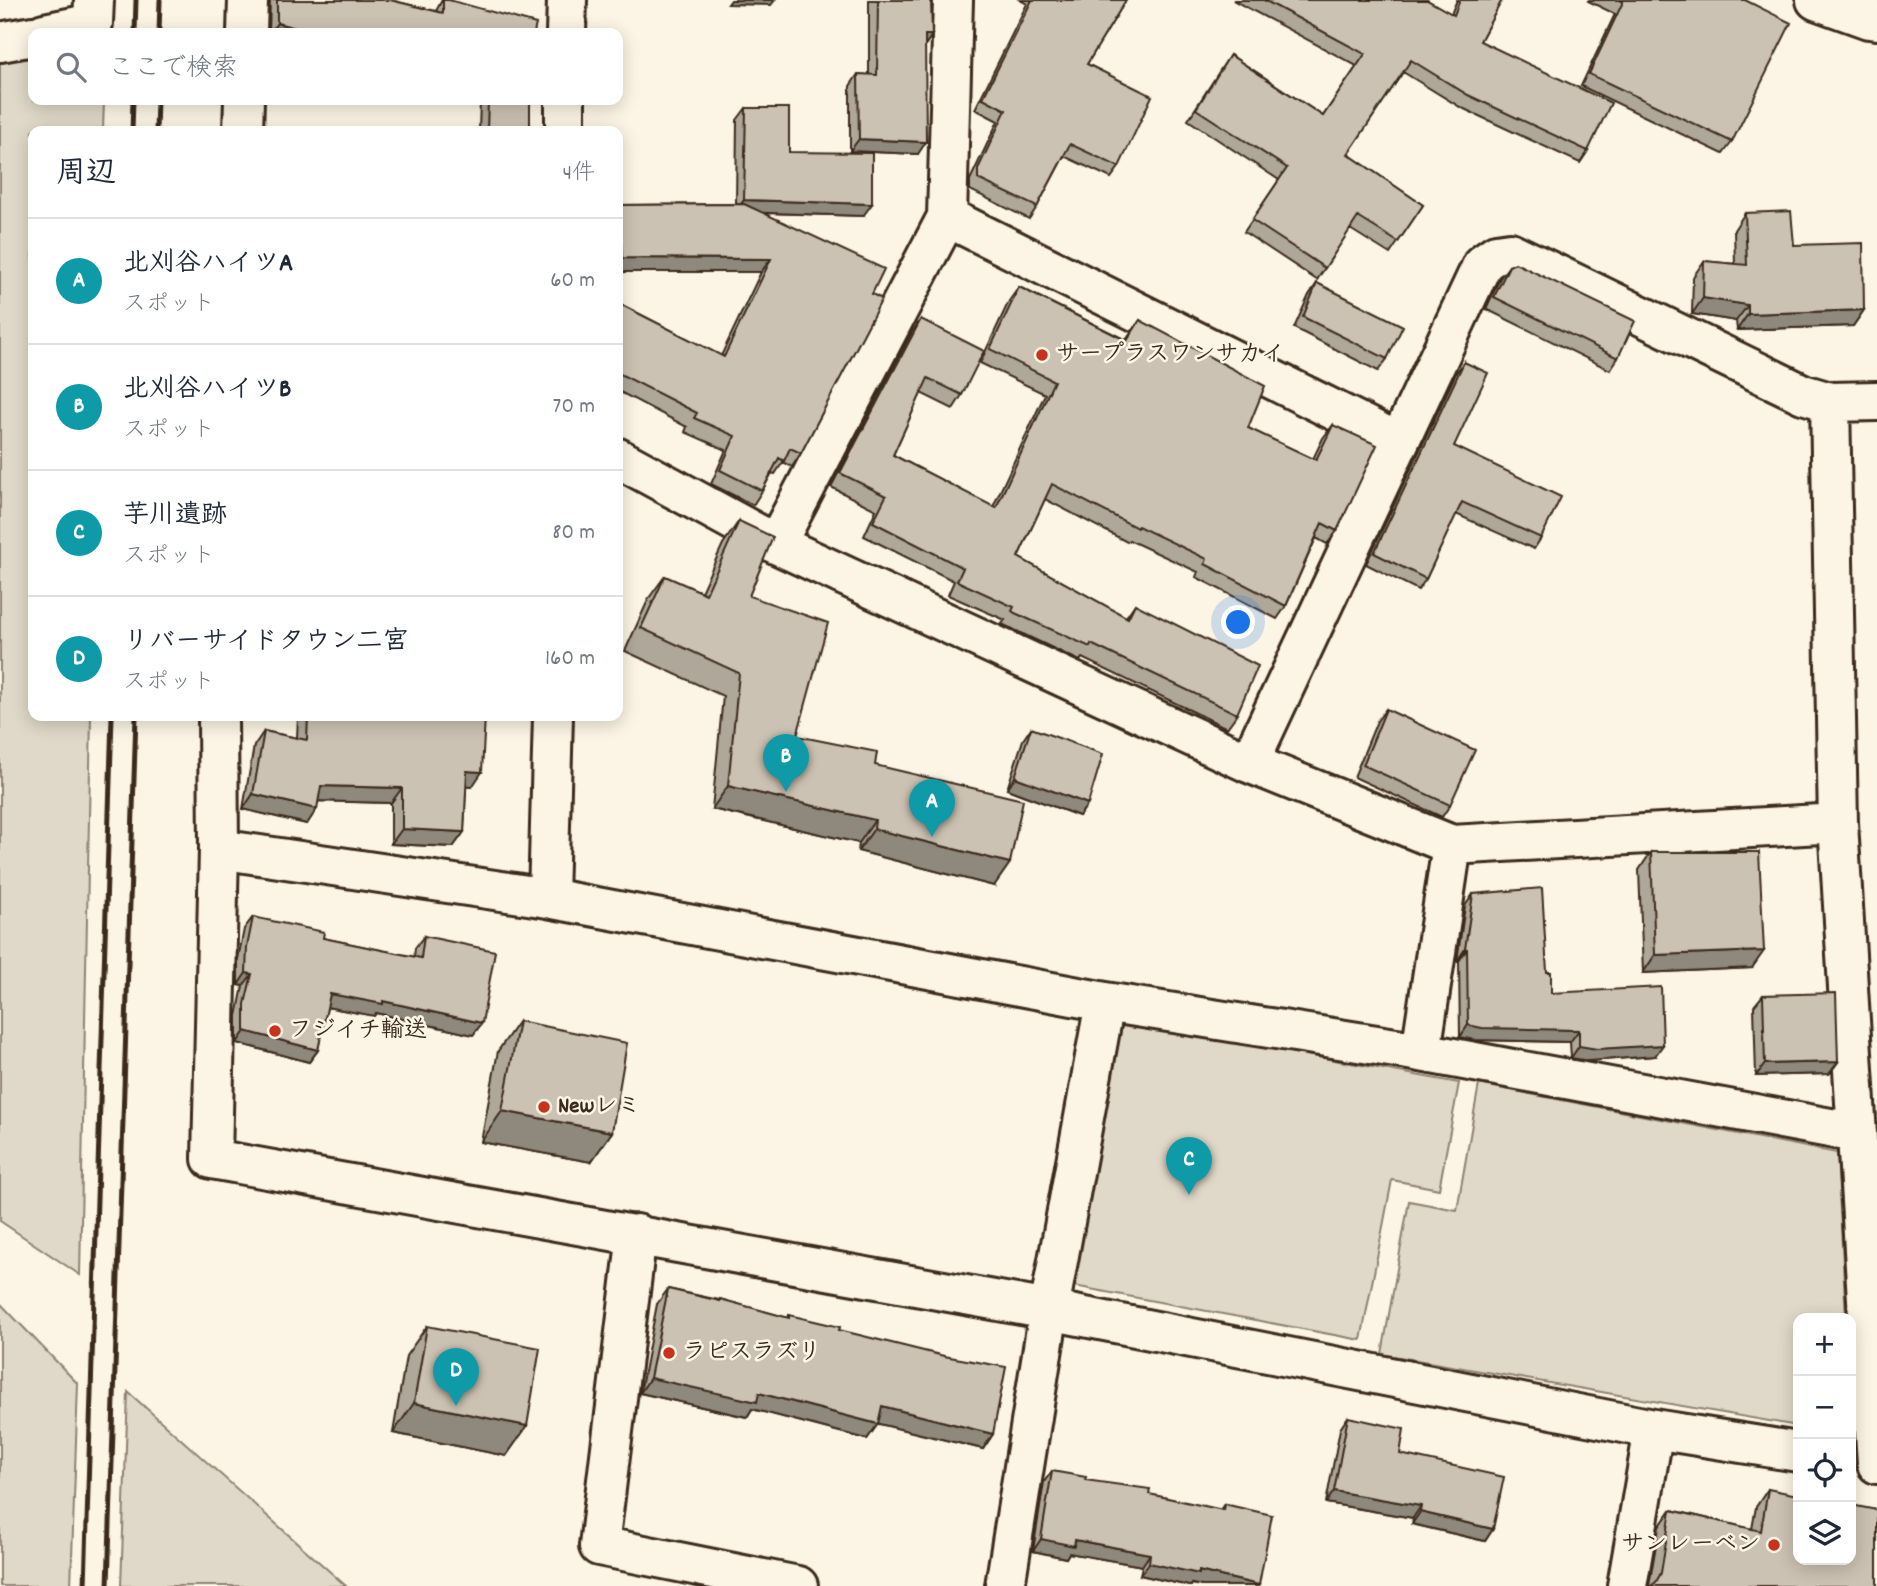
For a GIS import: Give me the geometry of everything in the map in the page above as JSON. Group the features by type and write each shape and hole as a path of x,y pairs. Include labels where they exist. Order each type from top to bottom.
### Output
{"street":[{"path":"68,28 93,23 94,0"},
{"path":"247,28 248,0"},
{"path":"566,28 567,0"},
{"path":"776,544 947,217 953,0"},
{"path":"1816,0 1877,20"},
{"path":"0,42 28,37"},
{"path":"243,126 244,105"},
{"path":"565,105 565,126"},
{"path":"947,217 1398,442"},
{"path":"1249,763 1483,263 1496,254 1510,252 1803,394 1830,402 1877,401"},
{"path":"1830,402 1838,823 1877,1464 1856,1461"},
{"path":"623,461 776,544 1249,763 1452,845 1838,823"},
{"path":"218,721 219,849 212,1159 1049,1310 1654,1429 1793,1451"},
{"path":"548,898 553,721"},
{"path":"1421,1052 1452,845"},
{"path":"219,849 548,898 1105,1002 1421,1052 1857,1133"},
{"path":"1005,1586 1049,1310 1105,1002"},
{"path":"637,1234 599,1546 798,1586"},
{"path":"1627,1586 1654,1429"}],"shaded area":[{"path":"28,51 28,105 104,105 103,126 28,126 28,721 91,721 80,1275 0,1221 0,57"},
{"path":"1101,1017 1459,1083 1439,1189 1392,1180 1361,1340 1058,1283"},
{"path":"1479,1084 1837,1153 1846,1313 1793,1313 1793,1425 1382,1354 1409,1201 1457,1210"},
{"path":"0,1303 78,1384 71,1586 0,1586"},
{"path":"128,1392 346,1586 121,1586"}],"building":[{"path":"277,0 390,0 443,13 443,0 449,0 536,24 535,28 296,28 277,23"},
{"path":"878,0 931,0 932,35 925,35 926,142 859,139 858,74 877,75"},
{"path":"1032,0 1126,0 1087,64 1152,96 1119,167 1070,144 1037,207 978,179 978,169 1006,110 983,98"},
{"path":"1264,0 1427,0 1454,15 1460,0 1502,0 1480,41 1611,103 1588,151 1468,95 1411,60 1348,154 1423,205 1398,242 1358,217 1325,268 1252,220 1287,168 1196,109 1230,55 1323,116 1365,54"},
{"path":"1619,0 1745,0 1791,23 1732,142 1589,74 1623,2"},
{"path":"488,105 530,105 530,126 487,126"},
{"path":"746,108 789,108 789,152 872,153 872,204 744,200"},
{"path":"744,204 884,269 872,294 882,299 801,453 790,448 784,461 779,458 762,491 720,470 735,436 694,418 697,413 623,376 623,306 724,357 771,259 623,258 623,205"},
{"path":"1791,211 1794,245 1863,243 1864,310 1748,314 1748,305 1703,298 1704,261 1747,265 1745,213"},
{"path":"1515,263 1635,321 1618,358 1494,297 1509,266"},
{"path":"1317,283 1403,326 1387,359 1303,317"},
{"path":"1019,287 1127,341 1140,320 1265,386 1248,428 1316,460 1333,425 1377,445 1337,531 1322,523 1286,606 1205,564 1207,559 1138,526 1137,528 1052,484 1018,557 1128,618 1135,604 1258,666 1237,714 1091,644 1090,647 1015,613 1012,611 1014,607 957,581 963,568 873,522 886,496 840,473 921,319 984,351 962,395 928,378 893,455 996,508 1054,381 990,349"},
{"path":"1464,362 1488,373 1454,446 1561,497 1541,538 1462,502 1426,579 1374,553"},
{"path":"739,521 773,537 749,596 828,623 797,736 877,752 875,765 1023,800 1010,863 874,829 875,820 728,786 739,673 641,628 665,576 706,594"},
{"path":"1386,709 1475,750 1450,805 1363,765"},
{"path":"308,721 485,721 482,772 467,771 464,832 402,829 402,788 321,786 317,809 253,794 264,731 307,740"},
{"path":"1031,728 1103,754 1088,804 1015,777"},
{"path":"1651,852 1759,852 1764,951 1655,955"},
{"path":"1542,888 1547,972 1551,972 1551,993 1661,987 1663,1045 1597,1049 1579,1046 1579,1030 1482,1028 1468,1025 1465,949 1473,894"},
{"path":"253,917 324,932 323,938 421,958 424,936 495,951 482,1023 383,1001 383,1004 330,994 318,1050 245,1031 245,1004 252,974 246,973 247,947"},
{"path":"1836,993 1838,1062 1765,1064 1763,995"},
{"path":"519,1021 627,1043 612,1132 502,1111"},
{"path":"668,1289 720,1299 789,1318 789,1315 840,1327 839,1330 944,1356 1006,1367 993,1434 882,1406 878,1424 759,1393 757,1402 650,1378"},
{"path":"427,1326 540,1348 527,1426 414,1403"},
{"path":"1348,1417 1404,1429 1400,1454 1504,1477 1493,1529 1420,1512 1421,1506 1334,1491"},
{"path":"1052,1471 1086,1477 1085,1480 1150,1489 1149,1494 1223,1510 1224,1504 1272,1515 1259,1585 1149,1563 1150,1554 1075,1540 1074,1546 1041,1539"},
{"path":"1768,1489 1793,1494 1793,1565 1856,1565 1856,1506 1877,1510 1877,1586 1651,1586 1661,1573 1671,1510 1761,1531"}],"railway":[{"path":"135,28 136,0"},
{"path":"159,28 160,0"},
{"path":"132,126 133,105"},
{"path":"156,126 157,105"},
{"path":"85,1586 112,721"},
{"path":"108,1586 136,721"}],"place":[{"name":"サープラスワンサカイ","path":"1042,355"},
{"name":"北刈谷ハイツB","path":"786,792"},
{"name":"北刈谷ハイツA","path":"932,837"},
{"name":"フジイチ輸送","path":"275,1031"},
{"name":"Newレミ","path":"544,1107"},
{"name":"芋川遺跡","path":"1189,1195"},
{"name":"ラピスラズリ","path":"669,1353"},
{"name":"リバーサイドタウン二宮","path":"456,1406"},
{"name":"サンレーベン","path":"1774,1545"}]}
